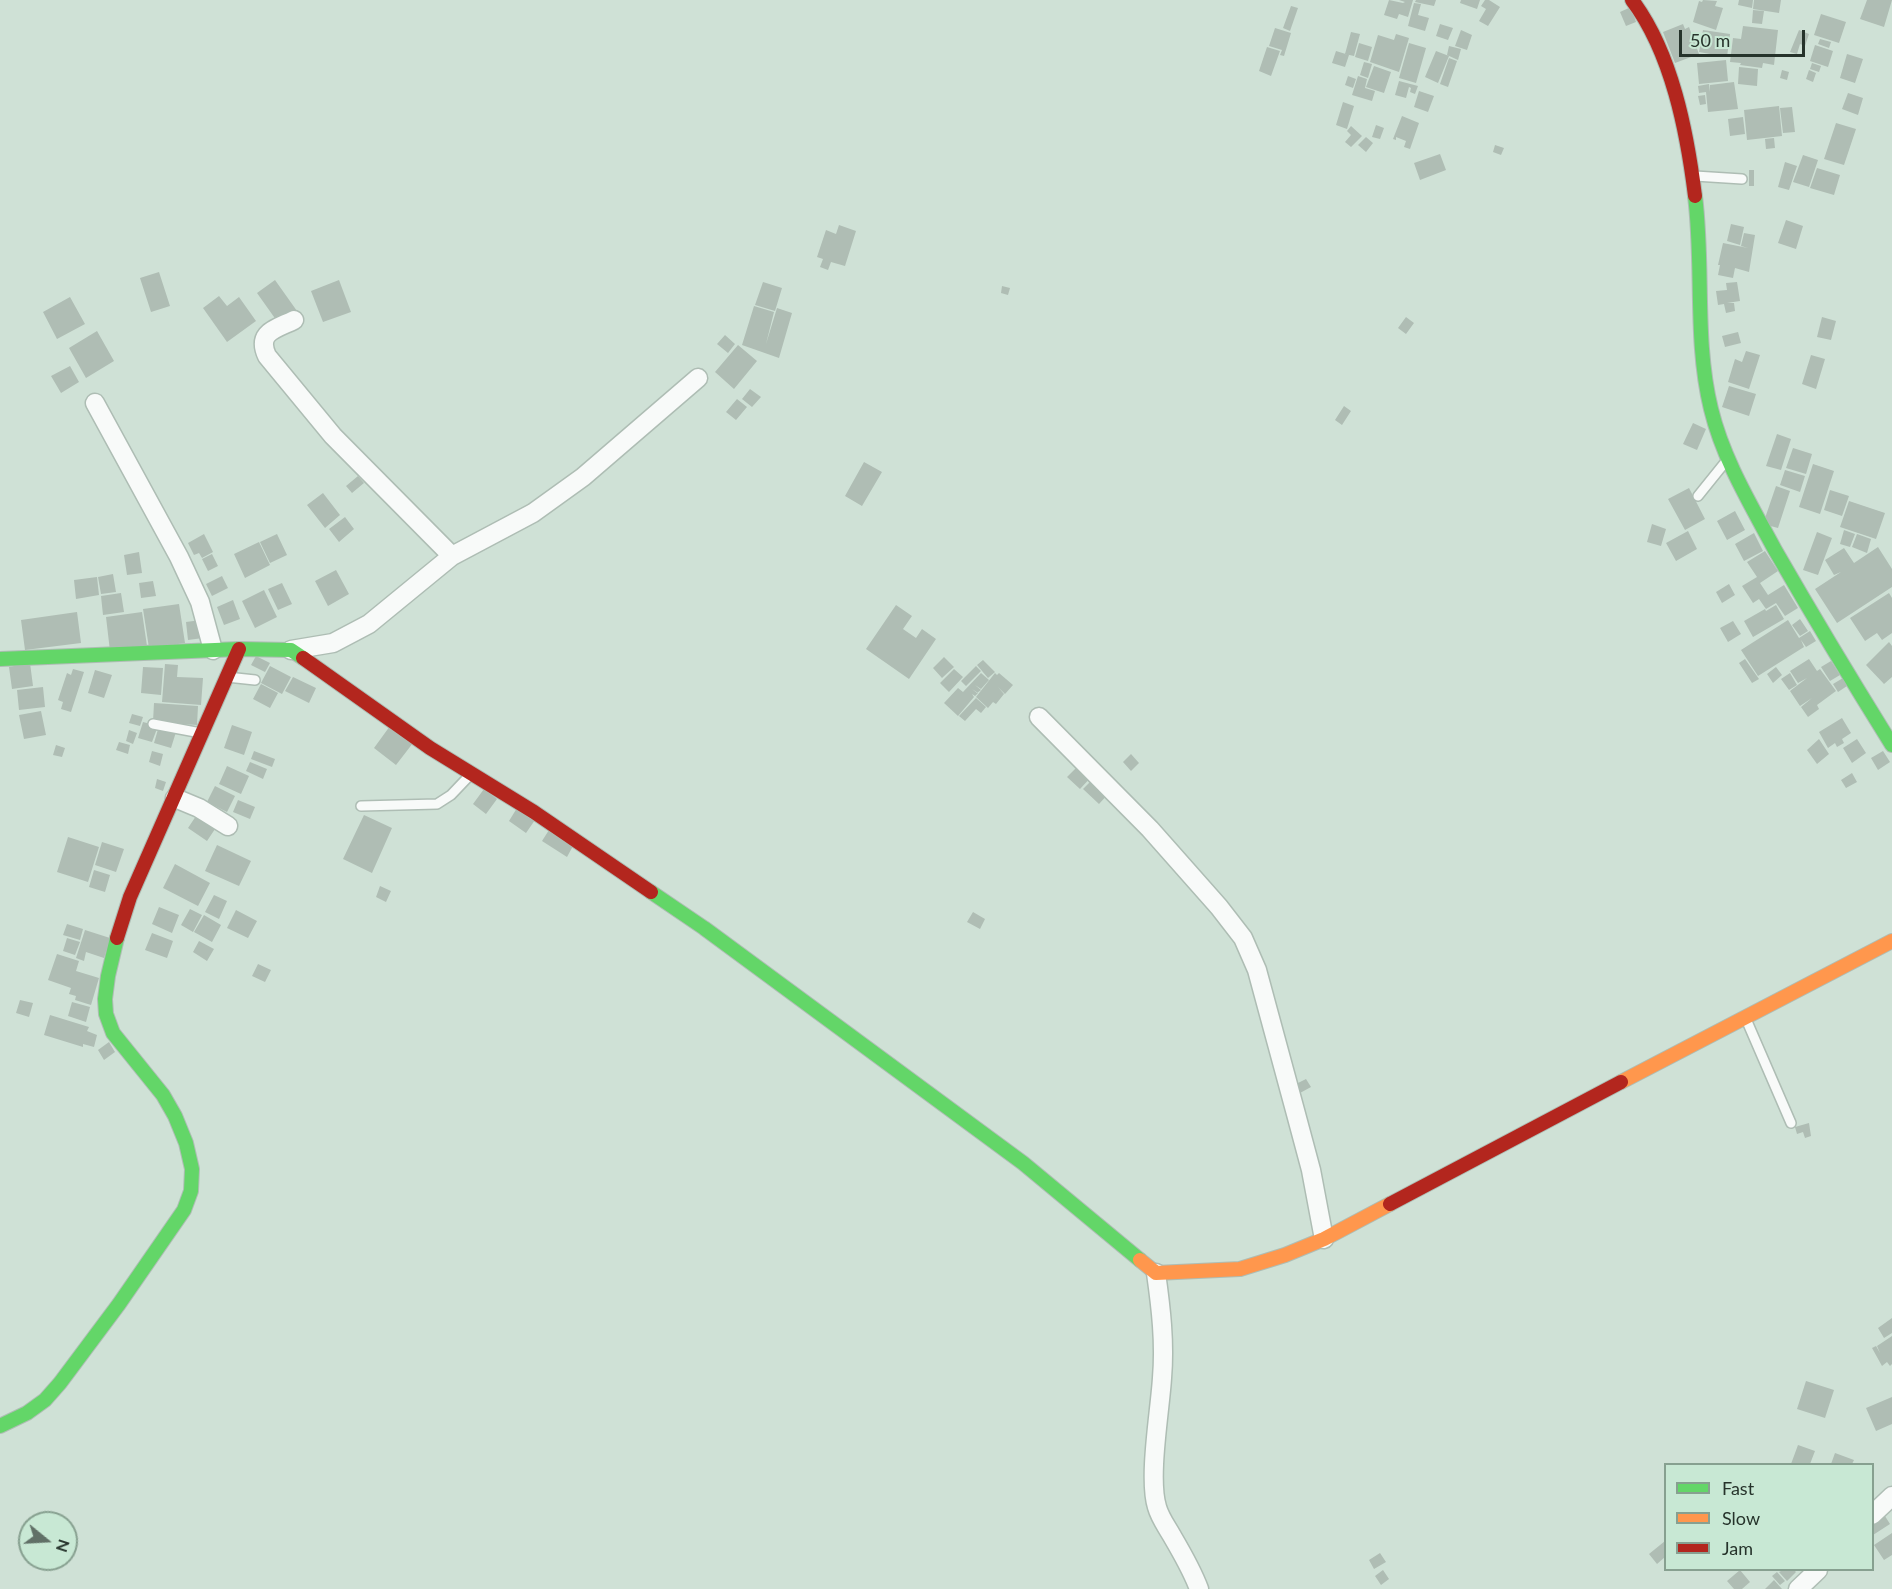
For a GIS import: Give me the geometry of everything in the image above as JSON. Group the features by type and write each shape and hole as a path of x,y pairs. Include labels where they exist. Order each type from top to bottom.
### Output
{"street":[{"path":"1632,0 1649,25 1672,84 1692,176 1698,224 1698,296 1703,369 1718,437 1806,606 1892,745"},
{"path":"1649,25 1655,8"},
{"path":"294,320 269,332 264,338 262,346 267,356 340,443 452,556"},
{"path":"0,659 239,649 291,650 333,643 369,624 452,556 533,513 584,477 698,378"},
{"path":"95,403 179,557 200,602 213,650"},
{"path":"0,1426 27,1413 45,1400 60,1383 119,1305 184,1210 191,1191 192,1169 186,1143 175,1116 164,1095 113,1034 106,1014 105,999 117,937 130,897 239,649"},
{"path":"291,650 430,748 472,772 704,928 1023,1163 1156,1273 1163,1322 1163,1376 1155,1467 1155,1496 1162,1519 1199,1589"},
{"path":"1039,717 1150,830 1219,907 1243,938 1257,970 1302,1136 1324,1239"},
{"path":"175,798 199,808 228,826"},
{"path":"1156,1273 1240,1269 1285,1256 1324,1239 1697,1041 1746,1019 1841,966 1892,941"},
{"path":"1874,1513 1892,1496"},
{"path":"1798,1589 1816,1571"}],"lane":[{"path":"1692,176 1742,179"},
{"path":"1698,496 1729,458"},
{"path":"227,677 255,680"},
{"path":"153,724 203,733"},
{"path":"361,806 437,804 451,795 472,772"},
{"path":"1746,1019 1791,1124"}],"building":[{"path":"1389,0 1403,3 1405,2 1399,0 1413,0 1408,17 1399,14 1397,19 1384,15"},
{"path":"1416,0 1436,0 1434,6 1415,2"},
{"path":"1461,0 1480,0 1477,9 1460,3"},
{"path":"1485,0 1500,7 1488,26 1479,21 1486,9 1481,6"},
{"path":"1739,0 1753,0 1752,8 1738,5"},
{"path":"1754,0 1781,0 1779,13 1753,9"},
{"path":"1867,0 1892,0 1884,27 1860,19"},
{"path":"1699,1 1717,1 1715,6 1723,8 1716,30 1693,22"},
{"path":"1414,3 1421,4 1418,15 1429,18 1425,31 1408,26"},
{"path":"1291,6 1298,8 1290,31 1283,28"},
{"path":"1631,7 1636,22 1626,26 1620,12"},
{"path":"1753,10 1764,11 1762,24 1752,23"},
{"path":"1821,14 1846,22 1839,43 1814,35"},
{"path":"1440,24 1453,28 1448,40 1436,36"},
{"path":"1683,24 1685,29 1689,27 1699,54 1675,63 1663,32"},
{"path":"1743,26 1778,30 1774,65 1763,63 1762,68 1730,62 1733,38 1741,39"},
{"path":"1275,28 1291,33 1284,56 1280,55 1282,50 1269,46"},
{"path":"1461,30 1472,35 1467,50 1455,46"},
{"path":"1703,30 1730,34 1727,57 1699,52"},
{"path":"1799,30 1809,34 1805,46 1800,44 1797,54 1790,52"},
{"path":"1351,32 1360,34 1354,56 1345,54"},
{"path":"1396,34 1409,38 1399,72 1370,62 1378,35 1394,40"},
{"path":"1820,39 1831,42 1829,48 1818,44"},
{"path":"1359,43 1372,47 1368,61 1355,57"},
{"path":"1409,43 1426,48 1416,83 1399,78"},
{"path":"1815,45 1833,51 1828,67 1810,61"},
{"path":"1449,46 1461,49 1458,60 1447,55"},
{"path":"1267,47 1280,51 1271,76 1259,71"},
{"path":"1336,51 1349,55 1345,67 1332,63"},
{"path":"1436,51 1449,56 1438,83 1425,77"},
{"path":"1847,54 1863,59 1855,83 1840,78"},
{"path":"1449,58 1457,61 1448,87 1440,84"},
{"path":"1726,60 1728,81 1699,84 1697,63"},
{"path":"1364,62 1372,64 1368,78 1360,75"},
{"path":"1812,63 1821,66 1819,72 1810,69"},
{"path":"1374,66 1391,72 1384,93 1366,87"},
{"path":"1739,67 1758,69 1757,86 1738,84"},
{"path":"1782,70 1789,72 1787,80 1780,78"},
{"path":"1809,70 1816,73 1813,82 1806,79"},
{"path":"1348,76 1356,79 1353,88 1345,85"},
{"path":"1358,76 1367,79 1365,88 1375,91 1372,101 1352,95"},
{"path":"1399,81 1418,86 1415,94 1410,92 1409,87 1406,98 1395,95"},
{"path":"1734,82 1738,109 1708,112 1706,92 1699,93 1698,86 1709,84 1710,92 1710,85"},
{"path":"1419,91 1434,96 1428,112 1414,107"},
{"path":"1848,93 1863,98 1858,115 1842,109"},
{"path":"1705,95 1706,104 1700,105 1698,96"},
{"path":"1343,102 1354,106 1347,129 1336,125"},
{"path":"1779,106 1782,136 1747,140 1744,110"},
{"path":"1792,107 1795,132 1783,133 1780,108"},
{"path":"1402,116 1419,123 1410,149 1404,147 1406,141 1396,137 1396,140 1393,139"},
{"path":"1743,117 1745,134 1730,136 1728,119"},
{"path":"1836,123 1856,129 1844,165 1824,159"},
{"path":"1376,125 1384,128 1380,139 1372,137"},
{"path":"1351,126 1362,136 1351,147 1345,142 1351,135 1347,131"},
{"path":"1366,137 1373,143 1366,152 1358,145"},
{"path":"1774,138 1775,148 1766,149 1765,139"},
{"path":"1495,145 1504,148 1501,155 1493,152"},
{"path":"1440,154 1446,170 1420,180 1414,163"},
{"path":"1803,155 1818,160 1809,187 1793,182"},
{"path":"1785,162 1797,166 1789,190 1778,187"},
{"path":"1817,168 1840,175 1834,195 1810,188"},
{"path":"1749,170 1754,170 1754,186 1749,186"},
{"path":"1786,220 1803,226 1796,249 1778,243"},
{"path":"1731,224 1744,227 1740,245 1727,241"},
{"path":"839,225 856,231 845,266 831,262 828,270 820,267 823,259 817,257 826,230 836,234"},
{"path":"1744,233 1755,235 1749,272 1735,268 1733,278 1718,275 1723,243 1748,248 1741,246"},
{"path":"159,272 170,306 151,312 140,278"},
{"path":"275,280 297,311 279,324 257,293"},
{"path":"339,280 351,312 323,322 311,291"},
{"path":"763,282 782,288 775,311 755,305"},
{"path":"1737,282 1740,301 1727,303 1734,303 1735,311 1726,313 1724,304 1718,305 1716,291 1727,290 1726,283"},
{"path":"1002,286 1010,288 1008,295 1001,293"},
{"path":"219,296 227,306 239,297 256,321 227,342 203,308"},
{"path":"70,297 85,324 57,339 43,312"},
{"path":"754,306 774,312 766,344 777,308 792,313 779,358 742,345"},
{"path":"1406,317 1414,323 1406,334 1398,328"},
{"path":"1822,317 1836,321 1831,340 1817,337"},
{"path":"97,331 114,361 86,378 69,348"},
{"path":"1738,332 1741,343 1725,347 1722,336"},
{"path":"725,335 735,344 728,353 717,344"},
{"path":"738,345 757,361 734,389 715,372"},
{"path":"1746,351 1760,355 1749,389 1728,382 1735,359 1742,362"},
{"path":"1811,355 1825,359 1816,389 1802,384"},
{"path":"70,366 79,382 61,393 51,376"},
{"path":"1729,386 1756,394 1749,416 1722,407"},
{"path":"750,389 761,397 752,407 742,399"},
{"path":"737,399 747,407 736,420 726,412"},
{"path":"1344,406 1351,411 1342,425 1335,420"},
{"path":"1693,423 1706,429 1697,450 1683,444"},
{"path":"1777,434 1791,439 1781,470 1766,466"},
{"path":"1793,448 1812,454 1806,474 1786,468"},
{"path":"864,462 882,472 862,506 845,496"},
{"path":"1813,464 1834,471 1820,514 1799,507"},
{"path":"1785,470 1805,476 1800,492 1780,485"},
{"path":"358,476 364,483 352,493 346,486"},
{"path":"1776,486 1790,491 1778,528 1763,524"},
{"path":"1689,488 1705,519 1685,530 1668,499"},
{"path":"1830,490 1849,496 1842,516 1824,510"},
{"path":"323,493 340,515 325,528 307,505"},
{"path":"1849,501 1885,513 1876,539 1840,527"},
{"path":"1735,511 1745,530 1727,540 1717,521"},
{"path":"345,517 354,529 339,542 329,529"},
{"path":"1652,524 1666,529 1661,546 1647,542"},
{"path":"1844,530 1855,534 1850,547 1840,544"},
{"path":"1688,531 1697,549 1676,561 1666,543"},
{"path":"1817,532 1832,538 1818,575 1803,570"},
{"path":"1754,533 1763,551 1744,561 1735,544"},
{"path":"204,534 213,552 202,558 199,553 194,555 188,543"},
{"path":"277,534 287,555 270,563 260,542"},
{"path":"1857,534 1871,539 1867,553 1852,547"},
{"path":"259,542 270,565 245,578 234,554"},
{"path":"1878,547 1892,569 1892,587 1837,623 1815,589 1841,572 1834,575 1825,560 1844,548 1854,563"},
{"path":"1765,551 1778,571 1760,583 1768,595 1784,585 1798,608 1785,616 1776,603 1766,609 1759,599 1753,603 1742,586 1757,577 1747,562"},
{"path":"139,552 142,573 127,575 124,555"},
{"path":"212,554 218,566 208,571 202,559"},
{"path":"336,570 349,594 328,606 315,581"},
{"path":"113,574 116,592 101,594 98,577"},
{"path":"222,576 228,588 212,596 206,584"},
{"path":"97,577 99,595 76,599 74,580"},
{"path":"153,581 156,596 141,598 139,583"},
{"path":"282,583 292,604 278,610 268,589"},
{"path":"1729,584 1735,595 1722,603 1716,592"},
{"path":"264,590 277,617 255,628 242,601"},
{"path":"121,593 124,612 103,615 101,596"},
{"path":"1889,593 1892,598 1892,633 1882,640 1877,633 1865,641 1850,618"},
{"path":"233,600 240,619 224,625 217,607"},
{"path":"179,604 185,643 149,648 143,609"},
{"path":"896,605 912,616 903,629 916,638 922,629 936,639 909,679 866,649"},
{"path":"1776,605 1784,619 1753,637 1744,621"},
{"path":"77,612 81,643 25,650 21,620"},
{"path":"142,612 147,646 110,651 106,617"},
{"path":"1800,619 1808,631 1800,636 1792,625"},
{"path":"201,620 203,638 188,640 186,622"},
{"path":"1788,620 1799,638 1810,631 1816,641 1806,647 1801,640 1804,647 1758,676 1741,650"},
{"path":"1733,621 1741,634 1728,642 1720,628"},
{"path":"1889,642 1892,646 1892,677 1884,684 1866,665"},
{"path":"256,656 270,663 265,672 251,665"},
{"path":"944,657 954,667 942,678 933,668"},
{"path":"1745,659 1759,679 1752,683 1739,663"},
{"path":"1809,659 1817,671 1820,669 1836,691 1817,705 1819,709 1808,717 1801,707 1812,698 1800,706 1790,691 1807,678 1798,683 1790,671"},
{"path":"983,660 995,672 988,678 977,665"},
{"path":"1831,661 1840,675 1830,681 1821,667"},
{"path":"30,663 33,686 12,689 9,667"},
{"path":"165,664 178,665 177,677 203,678 201,705 162,702"},
{"path":"270,666 291,677 282,694 261,683"},
{"path":"976,666 981,671 966,686 961,681"},
{"path":"143,667 163,668 161,695 141,693"},
{"path":"1776,667 1782,675 1773,683 1767,674"},
{"path":"73,669 84,672 71,712 61,709 63,702 58,700 67,673 71,675"},
{"path":"954,669 963,677 949,692 940,683"},
{"path":"95,670 112,675 104,698 88,693"},
{"path":"981,673 989,680 981,689 975,685 981,690 975,696 972,694 974,697 958,716 944,703 958,688 963,692"},
{"path":"995,673 997,675 999,673 1013,685 1005,694 998,687 1004,694 996,704 993,702 988,708 976,697"},
{"path":"1790,673 1797,685 1789,690 1781,679"},
{"path":"293,677 316,688 309,703 285,691"},
{"path":"1843,678 1847,686 1838,692 1833,684"},
{"path":"261,684 278,693 270,708 253,699"},
{"path":"43,687 45,707 19,710 17,690"},
{"path":"976,698 986,707 981,713 976,709 965,721 959,716"},
{"path":"154,703 198,706 197,725 153,722"},
{"path":"41,711 46,735 24,739 19,715"},
{"path":"132,714 143,717 140,726 129,723"},
{"path":"1842,718 1851,733 1842,739 1844,743 1837,747 1835,743 1828,748 1819,732"},
{"path":"143,722 158,726 152,742 138,738"},
{"path":"232,725 252,732 244,755 224,748"},
{"path":"159,726 176,732 171,748 154,743"},
{"path":"390,726 413,743 396,765 374,748"},
{"path":"129,730 137,733 133,744 126,741"},
{"path":"1819,739 1829,754 1817,764 1807,750"},
{"path":"1857,739 1866,753 1852,763 1843,748"},
{"path":"119,742 130,745 128,754 116,750"},
{"path":"56,745 65,748 62,757 53,755"},
{"path":"152,751 163,754 160,766 149,762"},
{"path":"254,751 275,759 272,767 251,759"},
{"path":"1883,751 1890,762 1878,770 1871,758"},
{"path":"1131,754 1139,763 1131,771 1123,762"},
{"path":"250,762 267,769 263,779 246,771"},
{"path":"1081,763 1093,775 1080,789 1067,777"},
{"path":"227,766 249,776 241,794 219,784"},
{"path":"1852,773 1857,782 1846,788 1841,780"},
{"path":"157,779 166,782 163,791 155,788"},
{"path":"1091,781 1110,792 1099,804 1083,789"},
{"path":"215,786 235,796 227,812 207,802"},
{"path":"484,789 497,799 486,814 473,804"},
{"path":"238,800 255,807 250,819 233,812"},
{"path":"517,808 535,820 526,833 509,821"},
{"path":"198,813 217,826 207,841 188,828"},
{"path":"364,815 392,828 372,873 343,859"},
{"path":"549,830 573,846 567,857 542,841"},
{"path":"68,837 99,847 88,882 57,872"},
{"path":"102,842 124,849 116,872 95,865"},
{"path":"217,845 251,861 239,886 205,871"},
{"path":"175,864 210,883 198,906 163,888"},
{"path":"94,870 110,875 105,892 89,887"},
{"path":"380,886 391,891 386,902 376,897"},
{"path":"214,895 227,901 219,919 205,912"},
{"path":"159,907 179,915 172,933 152,924"},
{"path":"190,909 202,915 193,932 181,925"},
{"path":"236,910 257,921 248,938 227,928"},
{"path":"973,912 985,919 980,929 967,922"},
{"path":"204,915 221,925 212,942 194,932"},
{"path":"67,924 83,929 80,940 63,935"},
{"path":"85,930 110,938 104,958 86,952 84,961 76,958"},
{"path":"152,933 173,941 167,958 145,950"},
{"path":"67,938 80,942 75,955 63,951"},
{"path":"199,941 214,949 207,961 193,952"},
{"path":"57,954 79,961 76,971 99,978 91,1005 75,1000 76,996 69,994 71,988 48,980"},
{"path":"258,964 271,970 265,982 252,976"},
{"path":"20,1000 33,1003 29,1017 16,1013"},
{"path":"72,1002 90,1007 86,1022 68,1016"},
{"path":"50,1015 89,1027 87,1031 97,1035 94,1047 83,1044 83,1047 44,1035"},
{"path":"109,1042 115,1052 104,1060 98,1050"},
{"path":"1306,1079 1311,1087 1300,1093 1296,1084"},
{"path":"1809,1123 1811,1136 1805,1138 1803,1132 1797,1134 1795,1127"},
{"path":"1892,1318 1892,1333 1884,1338 1878,1328"},
{"path":"1892,1336 1892,1364 1890,1366 1887,1362 1882,1366 1872,1348 1876,1346 1880,1353 1877,1346"},
{"path":"1806,1381 1834,1390 1825,1418 1797,1409"},
{"path":"1892,1397 1892,1424 1876,1431 1866,1408"},
{"path":"1798,1445 1815,1451 1810,1463 1791,1463"},
{"path":"1835,1453 1854,1460 1852,1463 1831,1463"},
{"path":"1883,1513 1890,1524 1874,1534 1874,1520"},
{"path":"1892,1533 1892,1555 1884,1560 1874,1545"},
{"path":"1664,1542 1664,1558 1657,1564 1649,1554"},
{"path":"1380,1553 1386,1562 1374,1569 1369,1560"},
{"path":"1383,1570 1389,1579 1381,1585 1375,1576"},
{"path":"1741,1571 1750,1582 1742,1589 1734,1589 1727,1581"},
{"path":"1795,1571 1796,1572 1787,1581 1779,1572"},
{"path":"1777,1572 1785,1581 1780,1585 1772,1576"},
{"path":"1774,1580 1782,1589 1765,1589"}],"traffic: fast":[{"path":"1695,196 1703,357 1716,428 1738,481 1775,550 1892,745"},
{"path":"0,659 239,649 291,650 303,658"},
{"path":"651,892 704,928 1023,1163 1140,1260"},
{"path":"0,1426 27,1413 45,1400 60,1383 119,1304 184,1210 191,1191 192,1169 186,1143 175,1116 163,1095 113,1033 106,1014 108,976 117,938"}],"traffic: slow":[{"path":"1621,1082 1892,941"},
{"path":"1140,1260 1156,1273 1240,1269 1285,1255 1324,1239 1390,1204"}],"traffic: jam":[{"path":"1632,0 1658,44 1676,94 1695,196"},
{"path":"117,938 130,897 239,649"},
{"path":"303,658 430,748 534,812 651,892"},
{"path":"1390,1204 1621,1082"}]}
